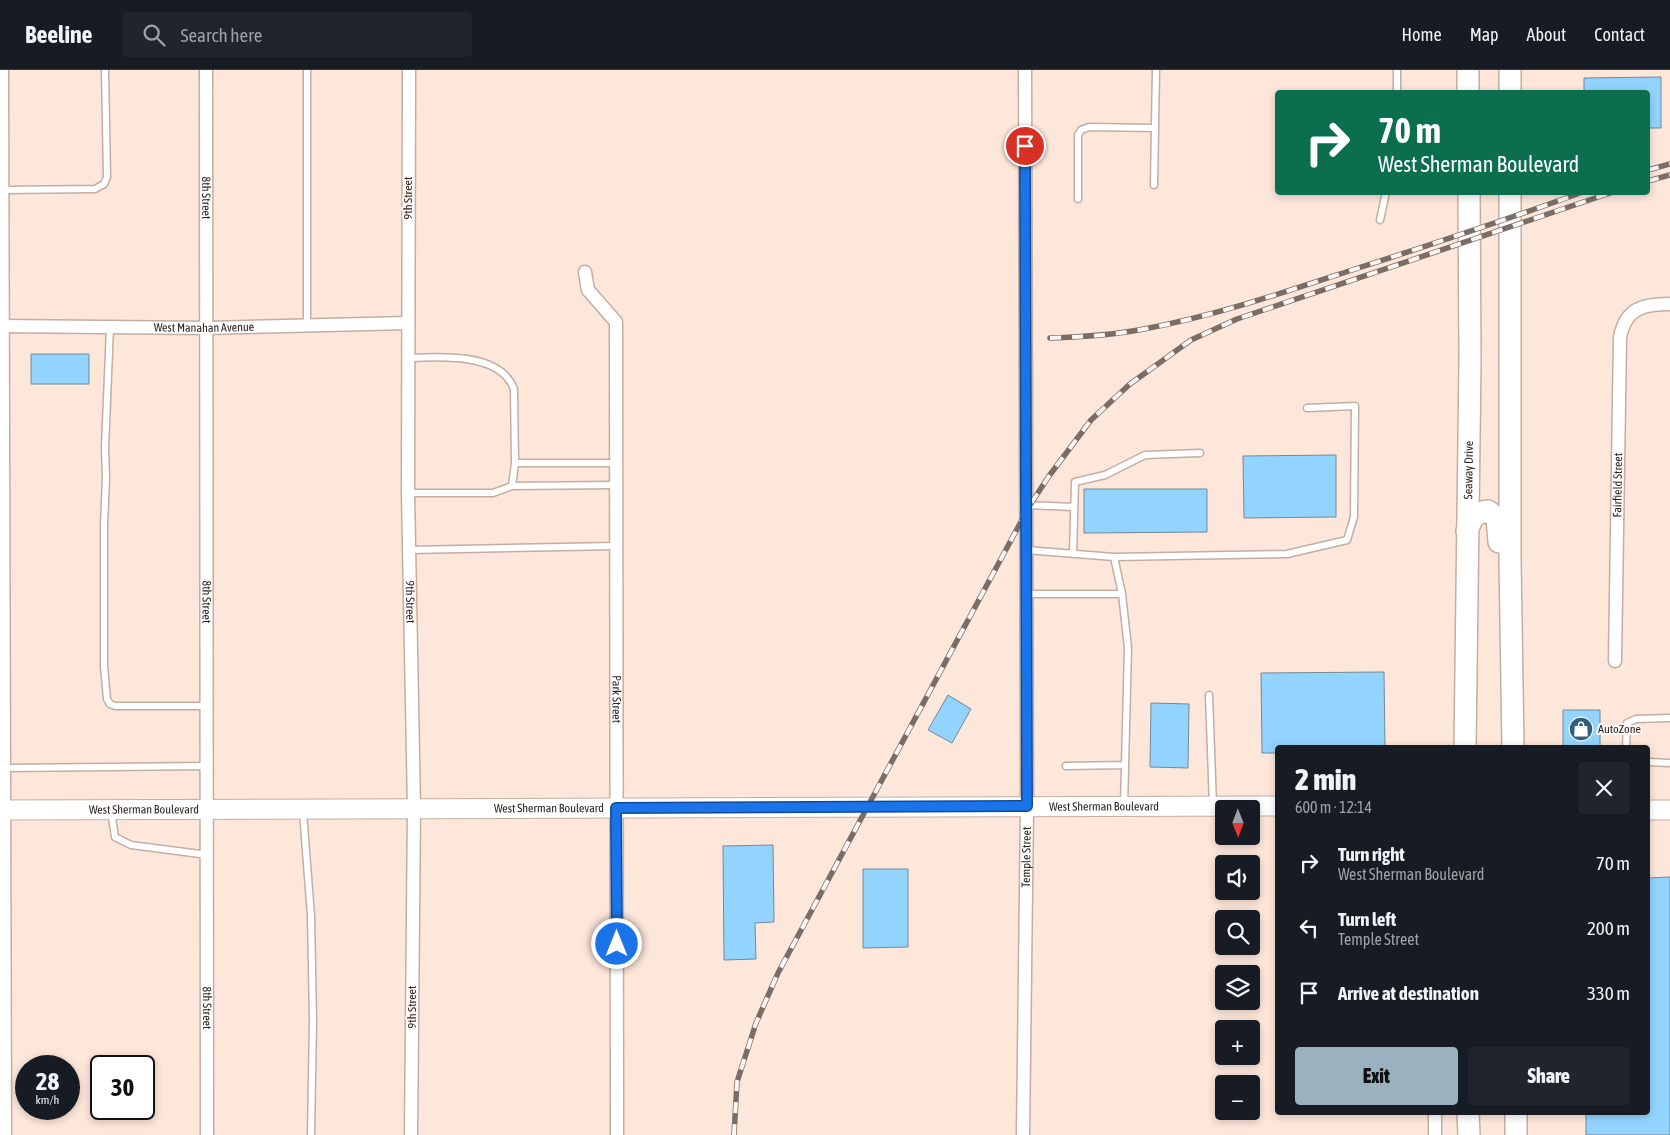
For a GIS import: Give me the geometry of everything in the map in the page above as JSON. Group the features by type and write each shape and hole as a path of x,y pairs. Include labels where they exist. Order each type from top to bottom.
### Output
{"highway":[{"path":"1468,70 1468,90"},
{"path":"1510,70 1510,90"},
{"name":"Seaway Drive","path":"1465,745 1470,360 1469,195"},
{"path":"1510,195 1510,560 1513,745"},
{"path":"1467,531 1471,520 1479,512 1488,511 1497,518 1500,564 1502,745"},
{"path":"1468,1115 1469,1135"},
{"path":"1516,1115 1516,1135"}],"main road":[{"name":"West Sherman Boulevard","path":"2,810 1275,806"},
{"path":"1650,810 1670,810"}],"street":[{"path":"2,70 1,326 4,768 2,810 6,1135"},
{"name":"8th Street","path":"206,70 207,1135"},
{"name":"9th Street","path":"409,70 408,493 414,808 411,1135"},
{"name":"Temple Street","path":"1023,1135 1027,806 1025,70"},
{"name":"Park Street","path":"585,272 588,290 616,322 618,1135"},
{"name":"Fairfield Street","path":"1616,661 1620,337 1622,326 1633,312 1645,306 1670,304"},
{"name":"West Manahan Avenue","path":"1,326 207,328 408,323"},
{"path":"1434,1115 1435,1135"}],"lane":[{"path":"2,190 95,189 104,184 107,177 105,70"},
{"path":"307,70 308,326"},
{"path":"1154,185 1156,70"},
{"path":"1397,70 1397,90"},
{"path":"1078,199 1078,135 1081,130 1089,127 1155,128"},
{"path":"1380,220 1385,195"},
{"path":"110,327 104,525 104,666 107,699 110,704 115,706 208,706"},
{"path":"408,358 446,357 463,359 489,365 505,374 511,380 514,389 515,463 512,486"},
{"path":"1026,550 1114,556 1288,554 1347,540 1354,517 1355,406 1307,408"},
{"path":"1073,554 1075,482 1105,474 1145,455 1200,453"},
{"path":"515,463 616,463"},
{"path":"408,493 493,494 512,486 616,485"},
{"path":"1026,505 1074,507"},
{"path":"409,550 616,546"},
{"path":"1114,556 1122,594 1128,648 1124,806"},
{"path":"1027,594 1122,594"},
{"path":"1209,695 1214,806"},
{"path":"1626,745 1626,723 1636,719 1670,718"},
{"path":"1650,762 1670,763"},
{"path":"1066,766 1125,765"},
{"path":"4,768 208,766"},
{"path":"303,809 311,916 311,1135"},
{"path":"111,810 115,837 131,845 208,855"}],"building":[{"path":"1661,77 1661,128 1650,128 1650,90 1584,90 1584,78"},
{"path":"31,354 89,354 89,384 31,384"},
{"path":"1336,455 1336,517 1244,518 1243,456"},
{"path":"1084,489 1207,489 1207,532 1084,533"},
{"path":"1384,672 1385,745 1275,745 1275,753 1262,753 1261,673"},
{"path":"948,695 971,709 952,743 928,730"},
{"path":"1151,703 1189,704 1188,768 1150,767"},
{"name":"AutoZone","path":"1563,710 1600,710 1600,745 1563,745"},
{"path":"773,845 774,922 755,923 756,959 724,960 723,846"},
{"path":"863,869 908,869 908,947 863,948"},
{"path":"1670,877 1670,1135 1586,1135 1586,1115 1650,1115 1650,878"}],"railway":[{"path":"1650,169 1670,164"},
{"path":"1650,180 1670,175"},
{"path":"1050,338 1132,331 1222,311 1408,252 1574,195"},
{"path":"734,1135 737,1082 756,1023 778,973 1030,505 1091,420 1130,384 1191,340 1237,319 1604,195"}],"place":[{"name":"AutoZone","path":"1581,729"}],"route":[{"path":"617,944 616,808 1027,806 1025,146"}]}
